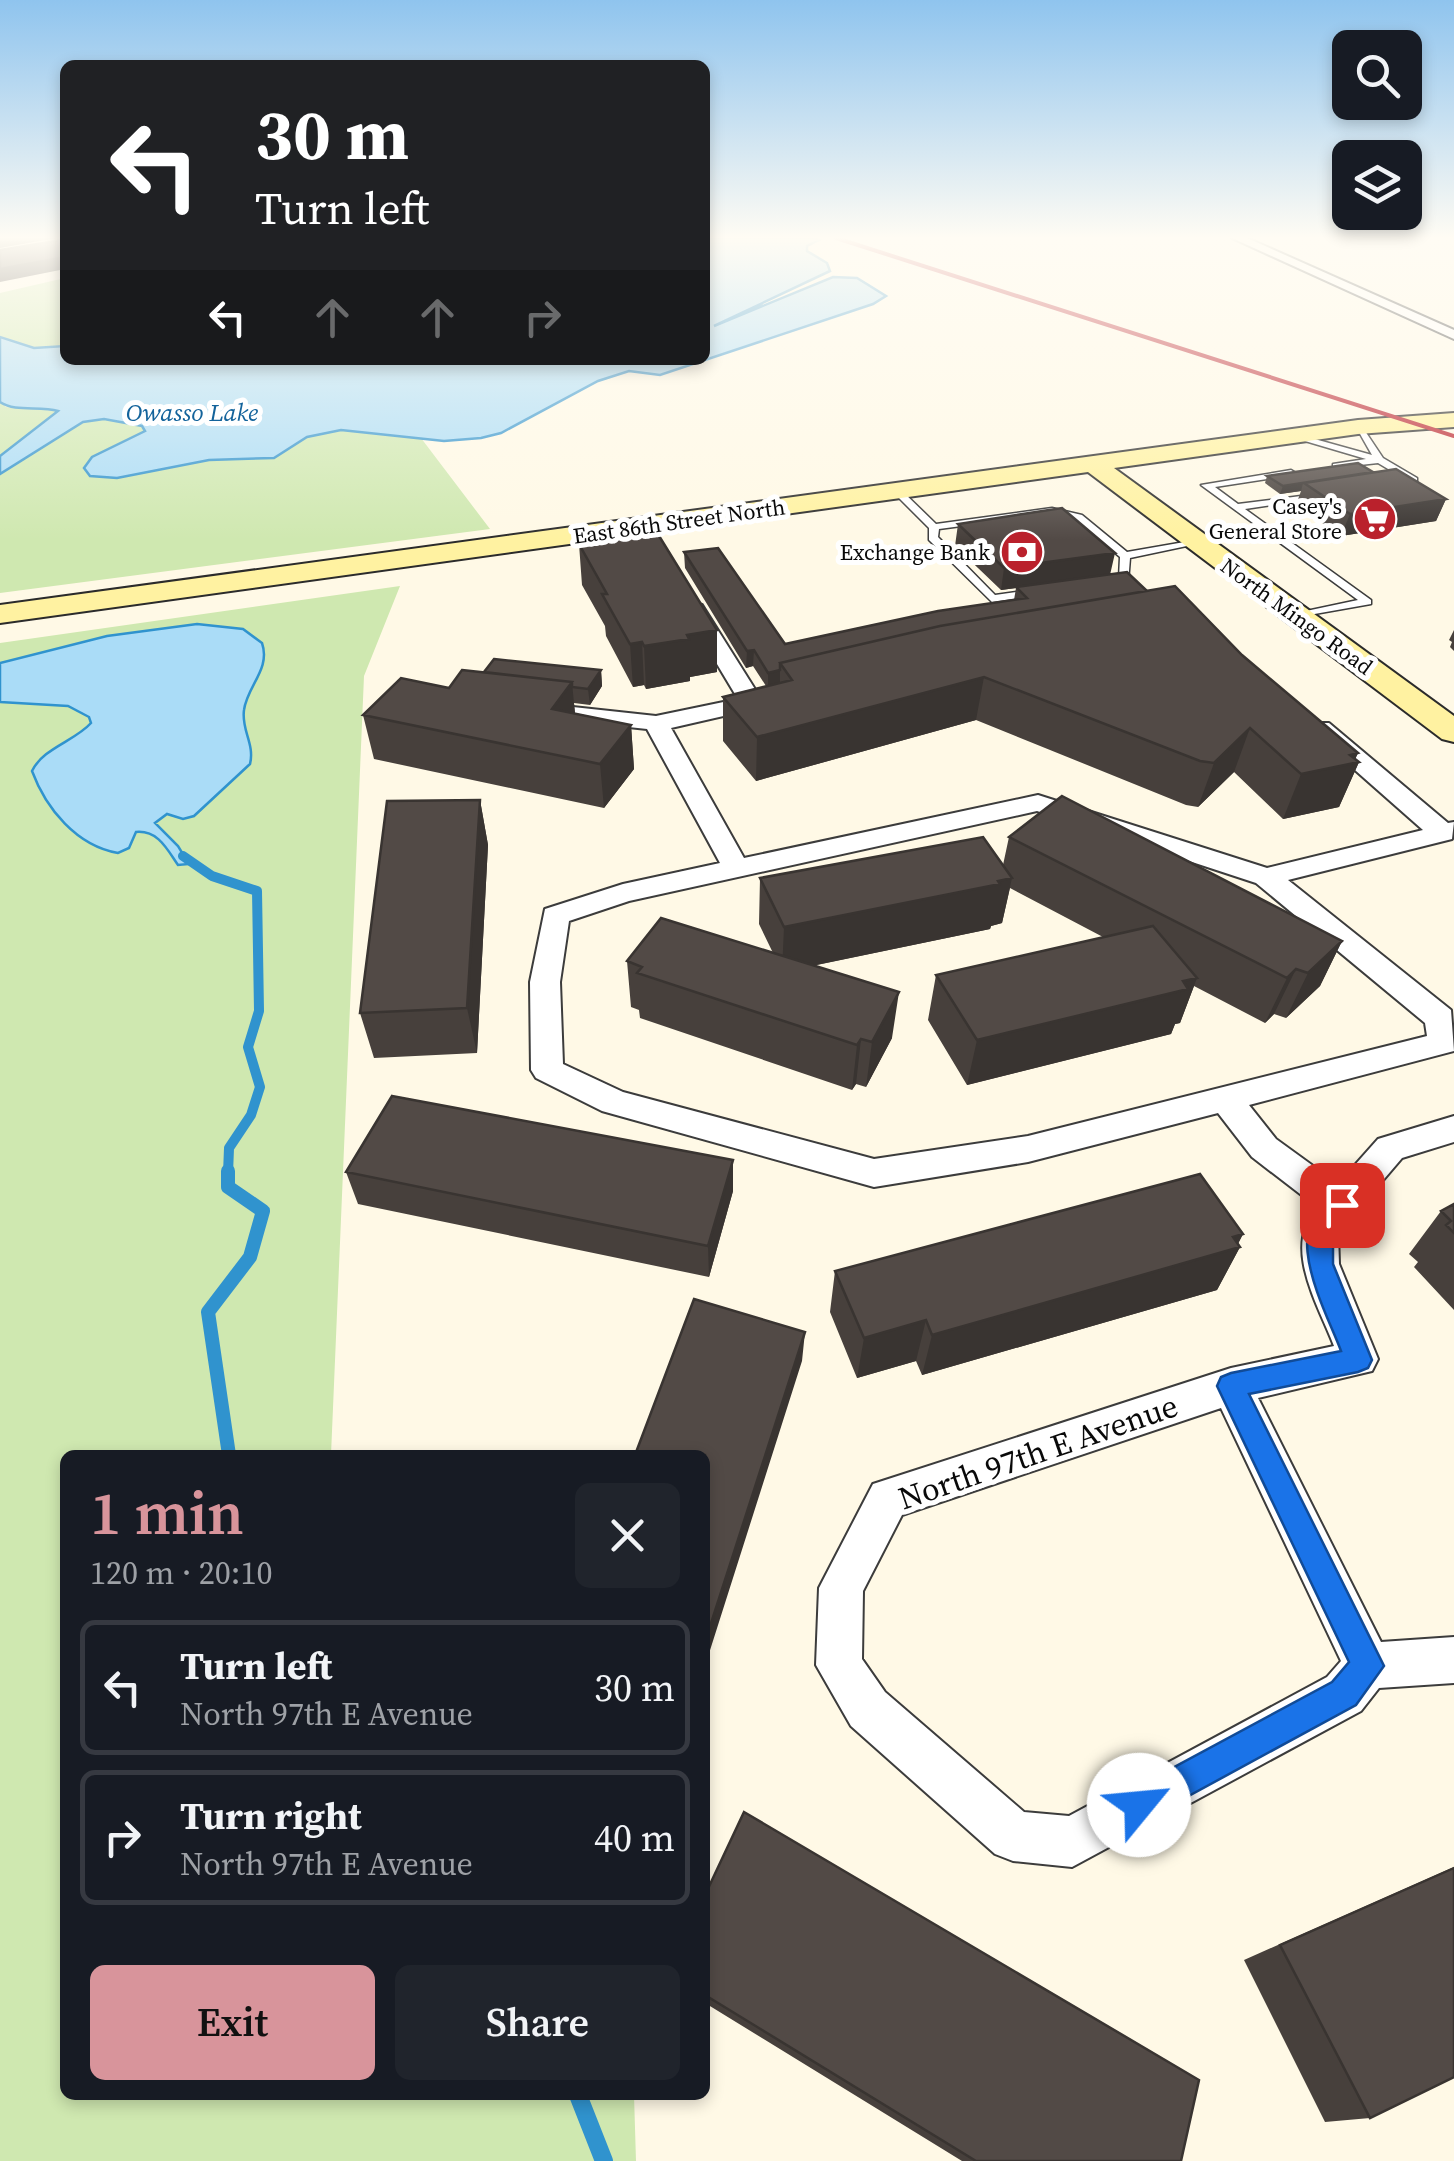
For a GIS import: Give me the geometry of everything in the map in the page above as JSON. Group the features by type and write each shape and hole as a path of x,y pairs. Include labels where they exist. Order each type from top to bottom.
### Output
{"street":[{"name":"East 86th Street North","path":"1358,427 1389,415 1454,406"},
{"name":"East 86th Street North","path":"0,614 1358,427 1421,426 1454,420"},
{"name":"North Mingo Road","path":"1093,464 1454,732"},
{"path":"684,591 752,703"},
{"path":"506,706 656,722 694,718 788,694"},
{"path":"1308,716 1449,832"},
{"path":"656,722 737,869"},
{"path":"1038,803 1266,878 1440,1018 1444,1043 1028,1149 874,1173 614,1102 547,1070 545,982 554,916 623,892 1038,803"},
{"path":"1266,878 1449,832"},
{"path":"1226,1098 1264,1148 1342,1205"},
{"name":"North 97th E Avenue","path":"1368,1666 1344,1694 1072,1842 1013,1836 868,1709 839,1664 841,1588 888,1499 1231,1386 1358,1360 1320,1264 1320,1228 1390,1148 1454,1129"},
{"path":"1231,1386 1368,1666 1454,1660"}],"lane":[{"path":"1358,427 1380,460"},
{"path":"1293,436 1380,460 1414,480 1379,486"},
{"path":"1322,468 1380,460"},
{"path":"1296,616 1368,602 1206,486 1303,471"},
{"path":"897,491 934,527"},
{"path":"1236,507 1325,494"},
{"path":"934,527 1052,511 1066,513 1085,522 1125,556"},
{"path":"934,527 933,538 992,599 1124,581 1125,556"},
{"path":"1125,556 1196,543"}],"green space":[{"path":"6,339 60,339 60,346 34,348"},
{"path":"0,402 6,407 59,411 0,456"},
{"path":"104,419 142,426 145,432 93,457 90,476 117,478 209,460 274,458 307,437 341,430 421,438 490,529 0,593 0,474 83,422"},
{"path":"400,586 364,676 331,1450 60,1450 60,2100 634,2100 636,2161 0,2161 0,643"}],"water":[{"name":"Owasso Lake","path":"0,339 34,348 60,346 60,365 690,365 660,375 629,371 598,381 501,433 481,438 444,441 341,430 307,437 274,458 209,460 117,478 90,476 84,468 92,457 145,431 142,426 104,419 83,422 0,474 0,456 58,411 0,402"},
{"path":"710,339 768,339 710,358"},
{"path":"197,624 243,629 262,643 261,669 244,710 250,764 194,816 183,819 167,814 155,823 178,846 189,864 178,865 161,842 144,832 136,832 129,848 118,853 89,843 55,812 32,771 44,756 91,723 89,717 68,706 0,702 0,663 107,636"}],"building":[{"path":"1358,463 1373,472 1283,486 1267,476"},
{"path":"1396,469 1446,499 1350,514 1304,483"},
{"path":"1062,508 1115,553 1004,568 958,524"},
{"path":"656,531 717,630 687,635 689,639 644,646 642,642 630,644 579,544"},
{"path":"718,548 785,644 938,611 1027,598 1016,587 1127,572 1147,591 940,626 780,663 780,670 768,673 754,650 747,651 684,552"},
{"path":"1175,586 1242,655 1358,753 1350,755 1359,762 1301,774 1250,728 1214,763 1200,761 984,677 757,737 723,697 792,680 780,663 940,626"},
{"path":"494,659 601,670 588,689 572,687 572,682 484,672"},
{"path":"462,670 572,682 552,709 631,725 600,764 363,715 401,678 449,688"},
{"path":"1062,796 1342,941 1308,973 1296,969 1287,978 1009,837"},
{"path":"480,800 467,1008 360,1013 387,801"},
{"path":"983,837 1012,878 998,881 1000,884 784,927 760,878"},
{"path":"661,918 899,992 872,1042 861,1039 857,1045 637,973 642,967 627,961"},
{"path":"1153,926 1197,978 1183,981 1188,989 977,1040 936,975"},
{"path":"392,1096 733,1160 708,1246 346,1172"},
{"path":"1200,1174 1243,1234 1233,1237 1240,1247 932,1335 926,1320 864,1338 835,1271"},
{"path":"1454,1204 1454,1233 1446,1225 1451,1221 1441,1211"},
{"path":"694,1299 805,1332 710,1626 710,1450 637,1450"},
{"path":"744,1812 1199,2080 1181,2161 976,2161 710,1998 710,1884"},
{"path":"1454,1868 1454,2077 1370,2118 1280,1945"}],"waterway":[{"path":"183,856 212,876 257,891 259,1011 248,1047 260,1087 251,1115 229,1148 228,1174"},
{"path":"228,1174 228,1187 263,1211 250,1257 208,1312 228,1450"},
{"path":"580,2100 604,2161"}],"railway":[{"path":"1151,339 1454,436"}],"place":[{"name":"Casey's General Store","path":"1375,519"},
{"name":"Exchange Bank","path":"1022,552"}],"route":[{"path":"1139,1805 1344,1694 1368,1666 1231,1386 1358,1360 1320,1264 1320,1228 1342,1205"}]}
